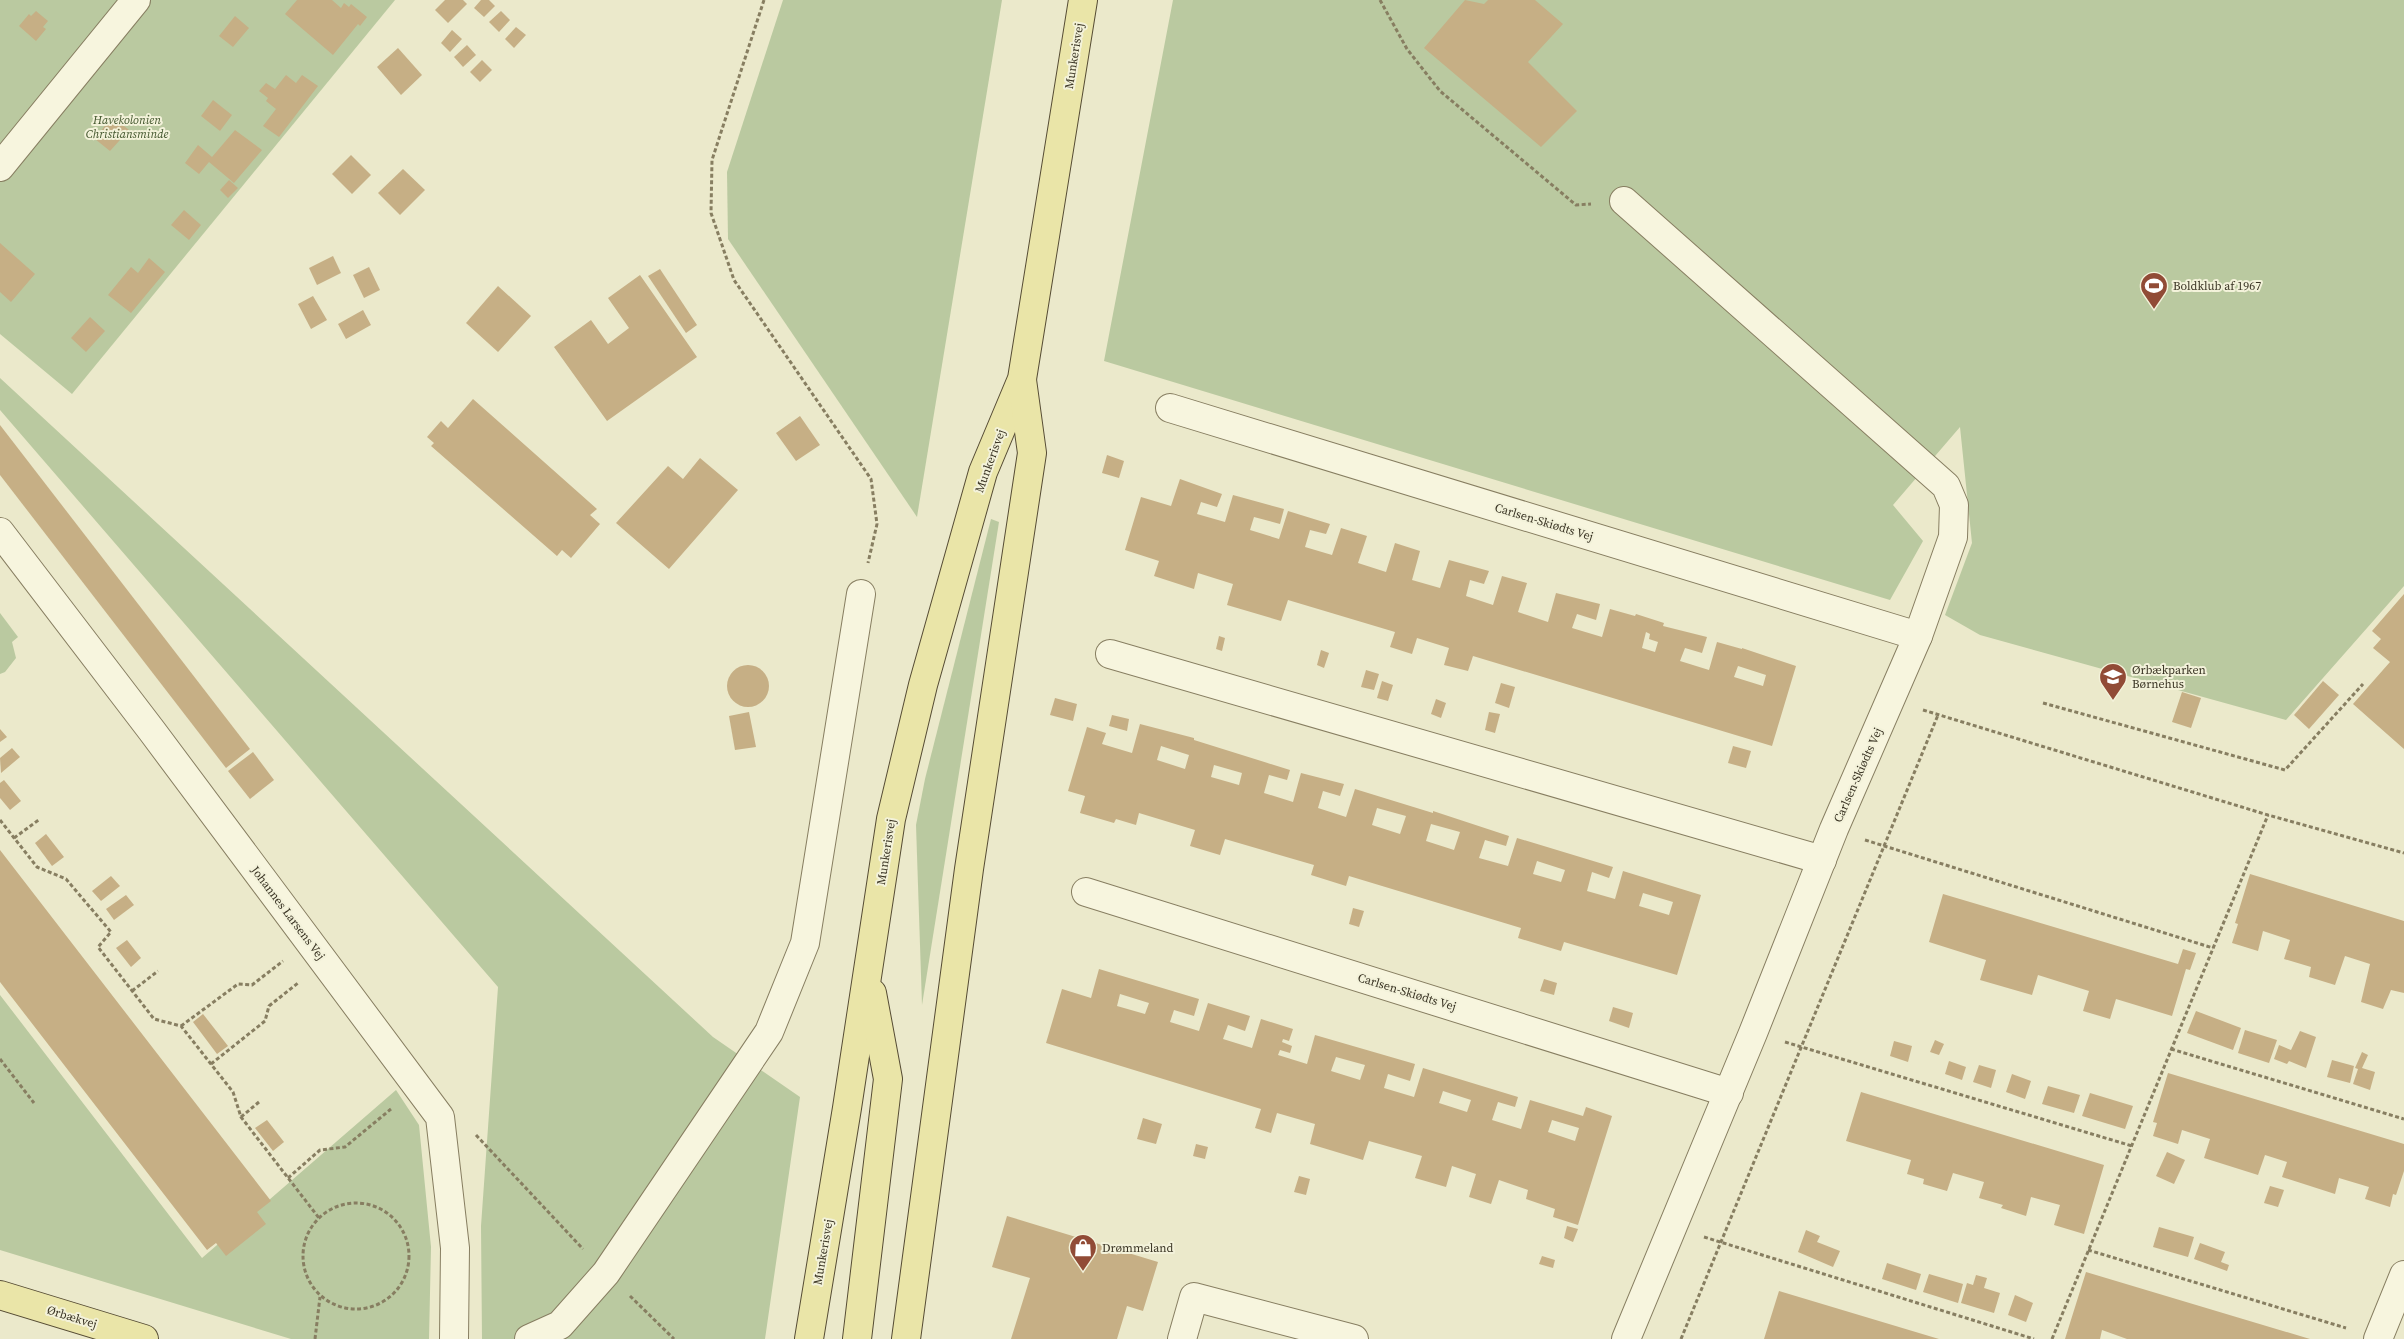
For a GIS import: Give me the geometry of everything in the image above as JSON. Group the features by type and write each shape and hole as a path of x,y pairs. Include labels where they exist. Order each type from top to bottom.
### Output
{"main road":[{"name":"Munkerisvej","path":"809,1339 891,819 923,685 983,472 1022,379 1083,0"},
{"name":"Munkerisvej","path":"906,1339 969,868 1032,452 1022,379"},
{"path":"857,1339 888,1079 868,969"},
{"name":"Ørbækvej","path":"0,1295 144,1339"}],"street":[{"path":"0,167 136,0"},
{"name":"Carlsen-Skiødts Vej","path":"1624,201 1946,486 1954,505 1953,537 1918,636 1834,829 1753,1033 1626,1339"},
{"name":"Carlsen-Skiødts Vej","path":"1170,408 1918,636"},
{"name":"Johannes Larsens Vej","path":"0,532 152,731 440,1117 455,1248 454,1339"},
{"path":"529,1339 560,1325 606,1273 769,1032 804,943 861,594"},
{"path":"1110,654 1822,860"},
{"name":"Carlsen-Skiødts Vej","path":"1086,892 1728,1093"},
{"path":"2378,1339 2404,1275"},
{"path":"1182,1339 1194,1297 1354,1339"}],"path":[{"path":"764,0 712,160 711,213 734,280 871,479 877,524 861,594"},
{"path":"1380,0 1407,49 1440,91 1576,205 1624,201"},
{"path":"2043,703 2285,770 2363,684"},
{"path":"1891,700 2404,853"},
{"path":"1681,1339 1803,1047 1938,715"},
{"path":"2052,1339 2268,814"},
{"path":"14,838 40,818"},
{"path":"0,820 37,866 66,879 111,932 98,947 154,1019 181,1026 233,1092 241,1117 319,1218"},
{"path":"1834,829 2213,948"},
{"path":"181,1026 238,984 252,985 317,951"},
{"path":"211,1064 265,1021 269,1006 317,951"},
{"path":"132,991 158,971"},
{"path":"1753,1033 2132,1146"},
{"path":"2171,1049 2404,1119"},
{"path":"0,1059 34,1103"},
{"path":"288,1178 320,1150 345,1147 418,1087"},
{"path":"241,1117 259,1102"},
{"path":"440,1117 475,1134 606,1273 674,1339"},
{"path":"360,1203 377,1207 391,1216 402,1229 408,1244 409,1261 405,1278 396,1292 383,1303 367,1309 350,1310 334,1306 320,1297 309,1284 303,1269 302,1252 306,1236 319,1218 328,1210 344,1204 360,1203"},
{"path":"1672,1228 2034,1339"},
{"path":"2088,1250 2378,1339"},
{"path":"315,1339 320,1297"}],"green space":[{"name":"Havekolonien Christiansminde","path":"0,0 395,0 72,394 0,334"},
{"path":"783,0 1002,0 917,517 728,239 727,172"},
{"path":"1173,0 2404,0 2404,586 2286,720 1980,635 1945,615 1972,543 1960,427 1893,505 1923,541 1890,600 1104,361"},
{"path":"0,378 713,1037 800,1097 765,1339 482,1339 481,1226 498,987 0,410"},
{"path":"991,519 999,522 922,1005 916,825 925,779"},
{"path":"0,613 18,637 12,642 16,658 5,672 0,674"},
{"path":"0,995 202,1258 396,1090 419,1125 431,1247 429,1339 291,1339 0,1250"}],"building":[{"path":"297,0 332,0 341,8 344,3 349,7 351,4 367,17 360,26 358,24 333,55 285,14"},
{"path":"445,0 463,0 467,4 448,23 435,10"},
{"path":"481,0 489,0 495,6 484,17 474,8"},
{"path":"1465,0 1484,4 1488,0 1535,0 1563,24 1528,62 1577,111 1541,147 1424,48"},
{"path":"36,11 48,21 43,27 46,29 36,41 19,26 29,14 31,16"},
{"path":"501,11 510,20 499,32 489,22"},
{"path":"235,16 249,28 233,47 219,36"},
{"path":"516,27 526,35 514,48 505,39"},
{"path":"452,30 462,39 450,52 441,43"},
{"path":"467,45 476,55 463,67 454,57"},
{"path":"398,48 422,75 401,95 377,67"},
{"path":"482,60 492,70 480,82 470,72"},
{"path":"286,75 296,83 302,75 318,86 279,137 263,126 276,109 266,101 268,98 259,91 266,83 275,89"},
{"path":"213,100 232,115 220,131 201,116"},
{"path":"112,116 129,130 110,151 95,139"},
{"path":"235,130 262,150 234,183 209,162 199,174 185,163 198,145 212,157"},
{"path":"351,155 371,175 352,194 332,174"},
{"path":"403,169 425,190 400,215 378,193"},
{"path":"229,180 238,188 228,198 220,190"},
{"path":"184,210 201,225 189,240 171,225"},
{"path":"0,243 35,274 11,302 0,292"},
{"path":"333,256 341,273 317,285 309,268"},
{"path":"149,258 165,272 131,313 108,295 131,267 138,273"},
{"path":"369,267 380,290 364,298 353,275"},
{"path":"660,269 697,325 686,333 648,276"},
{"path":"640,275 697,357 607,421 554,347 591,320 608,344 629,328 608,298"},
{"path":"498,286 531,316 498,352 466,323"},
{"path":"313,296 327,320 311,329 298,304"},
{"path":"363,310 371,325 346,339 338,324"},
{"path":"90,317 105,331 86,352 71,338"},
{"path":"473,399 597,509 590,515 600,524 571,558 562,550 557,556 431,446 434,443 427,437 441,421 448,428"},
{"path":"800,416 820,445 796,461 776,433"},
{"path":"0,425 250,749 226,768 0,475"},
{"path":"1107,455 1124,461 1119,478 1102,473"},
{"path":"700,458 738,490 669,569 616,523 668,466 683,479"},
{"path":"1180,479 1222,494 1217,507 1201,502 1197,514 1225,522 1233,495 1284,509 1280,524 1254,517 1250,530 1279,539 1288,511 1330,524 1326,534 1310,530 1305,547 1332,555 1341,528 1367,536 1358,563 1386,572 1395,543 1420,551 1412,580 1440,588 1449,560 1489,571 1484,584 1470,580 1466,596 1493,605 1502,576 1527,583 1518,612 1548,622 1556,593 1600,604 1596,620 1577,614 1572,628 1602,637 1610,609 1635,616 1636,614 1664,623 1663,626 1707,637 1702,653 1685,648 1680,661 1709,670 1717,642 1742,648 1796,666 1772,746 1473,656 1468,671 1444,665 1449,648 1417,638 1412,654 1390,647 1395,632 1288,600 1281,621 1227,605 1233,584 1198,573 1194,589 1154,576 1159,561 1125,550 1141,497 1171,506","holes":["1646,632 1650,634 1649,639 1658,642 1655,652 1642,648","1738,666 1766,675 1763,686 1734,677"]},
{"path":"2404,594 2404,749 2353,704 2390,662 2373,648 2381,639 2372,631"},
{"path":"1219,636 1225,638 1222,651 1216,649"},
{"path":"1321,650 1329,653 1324,668 1317,665"},
{"path":"744,665 752,665 763,671 769,686 763,701 752,707 744,707 733,701 727,690 727,682 733,671"},
{"path":"1366,670 1379,674 1374,690 1361,687"},
{"path":"1382,681 1393,685 1388,701 1377,698"},
{"path":"2323,681 2339,695 2309,729 2294,715"},
{"path":"1501,683 1515,687 1509,708 1495,703"},
{"path":"2182,692 2201,698 2191,728 2172,722"},
{"path":"1055,698 1077,704 1073,721 1050,715"},
{"path":"1436,699 1446,703 1441,718 1431,714"},
{"path":"749,712 756,747 735,750 729,716"},
{"path":"1489,712 1500,714 1495,733 1485,730"},
{"path":"1112,715 1129,719 1127,731 1109,726"},
{"path":"1140,724 1194,738 1194,740 1290,770 1287,780 1269,775 1264,793 1293,802 1301,773 1344,784 1340,796 1323,791 1318,808 1346,817 1355,789 1433,813 1433,811 1509,836 1506,846 1485,840 1479,858 1508,866 1517,838 1613,867 1609,878 1592,872 1587,891 1615,899 1623,871 1701,895 1677,975 1564,942 1561,951 1518,938 1521,928 1349,876 1346,886 1311,875 1314,865 1225,839 1220,855 1190,846 1195,830 1139,813 1136,825 1116,819 1114,823 1080,813 1085,796 1068,791 1087,727 1106,733 1102,744 1132,753","holes":["1161,746 1189,755 1185,769 1157,760","1214,765 1242,773 1239,785 1211,777","1377,808 1406,816 1400,834 1372,825","1431,824 1460,832 1454,850 1426,841","1537,861 1565,870 1561,882 1533,874","1643,893 1673,902 1669,915 1639,906"]},
{"path":"0,729 7,737 0,742"},
{"path":"1733,746 1751,751 1746,768 1728,763"},
{"path":"12,748 20,757 1,773 0,758"},
{"path":"253,752 274,780 250,799 228,771"},
{"path":"4,780 21,801 10,810 0,798 0,783"},
{"path":"46,834 64,857 52,866 35,843"},
{"path":"0,850 271,1201 257,1212 266,1224 226,1256 216,1243 207,1250 0,982"},
{"path":"2250,874 2404,921 2404,993 2391,990 2383,1009 2361,1002 2370,964 2345,956 2335,985 2309,977 2311,967 2284,959 2290,940 2263,931 2258,951 2232,943 2238,924 2235,923"},
{"path":"111,876 120,886 101,901 92,891"},
{"path":"1943,894 2178,964 2183,949 2196,953 2190,970 2186,969 2172,1016 2116,999 2110,1019 2083,1011 2089,991 2038,975 2032,995 1980,980 1986,960 1929,942"},
{"path":"126,895 134,905 114,920 106,909"},
{"path":"1353,908 1364,911 1359,927 1349,924"},
{"path":"127,940 141,958 131,967 116,948"},
{"path":"1099,969 1199,999 1194,1016 1174,1010 1170,1022 1199,1031 1208,1003 1250,1016 1245,1031 1228,1025 1223,1039 1252,1048 1261,1019 1293,1029 1289,1041 1283,1039 1282,1042 1292,1046 1290,1053 1280,1050 1278,1055 1307,1064 1315,1035 1415,1064 1410,1081 1388,1074 1384,1088 1414,1097 1423,1068 1518,1097 1515,1107 1498,1102 1492,1120 1521,1129 1530,1100 1583,1116 1586,1107 1612,1116 1578,1225 1553,1217 1555,1209 1526,1199 1528,1190 1499,1180 1491,1204 1469,1197 1476,1174 1452,1166 1446,1187 1415,1178 1422,1156 1369,1141 1363,1160 1310,1144 1315,1124 1277,1113 1271,1133 1255,1128 1261,1109 1046,1043 1062,989 1091,998","holes":["1120,994 1149,1003 1145,1014 1117,1006","1336,1057 1365,1065 1360,1080 1331,1071","1443,1091 1471,1100 1467,1112 1439,1103","1552,1120 1579,1128 1575,1141 1548,1132"]},
{"path":"1544,979 1557,983 1554,995 1540,991"},
{"path":"1613,1007 1633,1013 1629,1028 1609,1021"},
{"path":"2196,1011 2241,1028 2233,1050 2187,1033"},
{"path":"203,1014 228,1046 217,1054 193,1022"},
{"path":"2245,1030 2277,1040 2269,1063 2238,1053"},
{"path":"2300,1031 2316,1037 2306,1068 2289,1061 2287,1064 2274,1059 2279,1045 2291,1050"},
{"path":"1935,1040 1944,1044 1939,1055 1930,1052"},
{"path":"1894,1041 1912,1046 1908,1062 1890,1056"},
{"path":"2362,1052 2368,1055 2362,1068 2375,1072 2370,1090 2353,1084 2358,1069 2355,1068"},
{"path":"2332,1060 2354,1066 2350,1083 2327,1077"},
{"path":"1949,1061 1966,1067 1962,1080 1945,1074"},
{"path":"1979,1065 1996,1070 1991,1088 1973,1082"},
{"path":"2168,1073 2404,1144 2404,1171 2396,1195 2393,1194 2390,1207 2365,1199 2369,1187 2339,1178 2335,1194 2282,1177 2287,1162 2265,1155 2258,1175 2204,1158 2210,1139 2182,1130 2178,1144 2153,1136 2157,1123 2153,1122"},
{"path":"2012,1074 2031,1081 2025,1099 2006,1092"},
{"path":"2048,1086 2080,1095 2074,1113 2042,1104"},
{"path":"1861,1092 2104,1165 2084,1234 2054,1225 2060,1205 2031,1197 2026,1216 2001,1208 2003,1205 1979,1198 1984,1182 1953,1173 1947,1191 1923,1184 1924,1179 1907,1174 1911,1160 1846,1141"},
{"path":"2090,1093 2133,1106 2125,1129 2082,1116"},
{"path":"1143,1118 1162,1124 1156,1144 1137,1139"},
{"path":"267,1120 284,1142 273,1151 255,1128"},
{"path":"1196,1144 1208,1147 1205,1159 1193,1156"},
{"path":"2167,1152 2185,1160 2174,1184 2156,1176"},
{"path":"1299,1176 1310,1179 1306,1195 1294,1192"},
{"path":"2270,1186 2284,1190 2278,1207 2264,1203"},
{"name":"Drømmeland","path":"1007,1216 1158,1262 1143,1311 1127,1306 1117,1339 1011,1339 1030,1278 992,1267"},
{"path":"1567,1226 1578,1229 1573,1242 1564,1238"},
{"path":"2159,1227 2194,1237 2188,1257 2153,1247"},
{"path":"1806,1230 1820,1236 1817,1242 1840,1251 1833,1267 1798,1252"},
{"path":"2200,1243 2225,1252 2221,1262 2229,1265 2227,1271 2194,1259"},
{"path":"1542,1256 1555,1260 1553,1268 1539,1264"},
{"path":"1887,1263 1921,1274 1916,1290 1882,1279"},
{"path":"2086,1272 2310,1339 2127,1339 2102,1330 2100,1339 2065,1339"},
{"path":"1929,1274 1963,1284 1958,1303 1923,1292"},
{"path":"1976,1275 1987,1278 1984,1288 2000,1293 1994,1313 1961,1303 1967,1283 1973,1285"},
{"path":"1779,1291 1939,1339 1764,1339"},
{"path":"2015,1295 2033,1303 2026,1322 2008,1315"}],"place":[{"name":"Boldklub af 1967","path":"2154,310"},
{"name":"Ørbækparken Børnehus","path":"2113,701"},
{"name":"Drømmeland","path":"1083,1272"}]}
